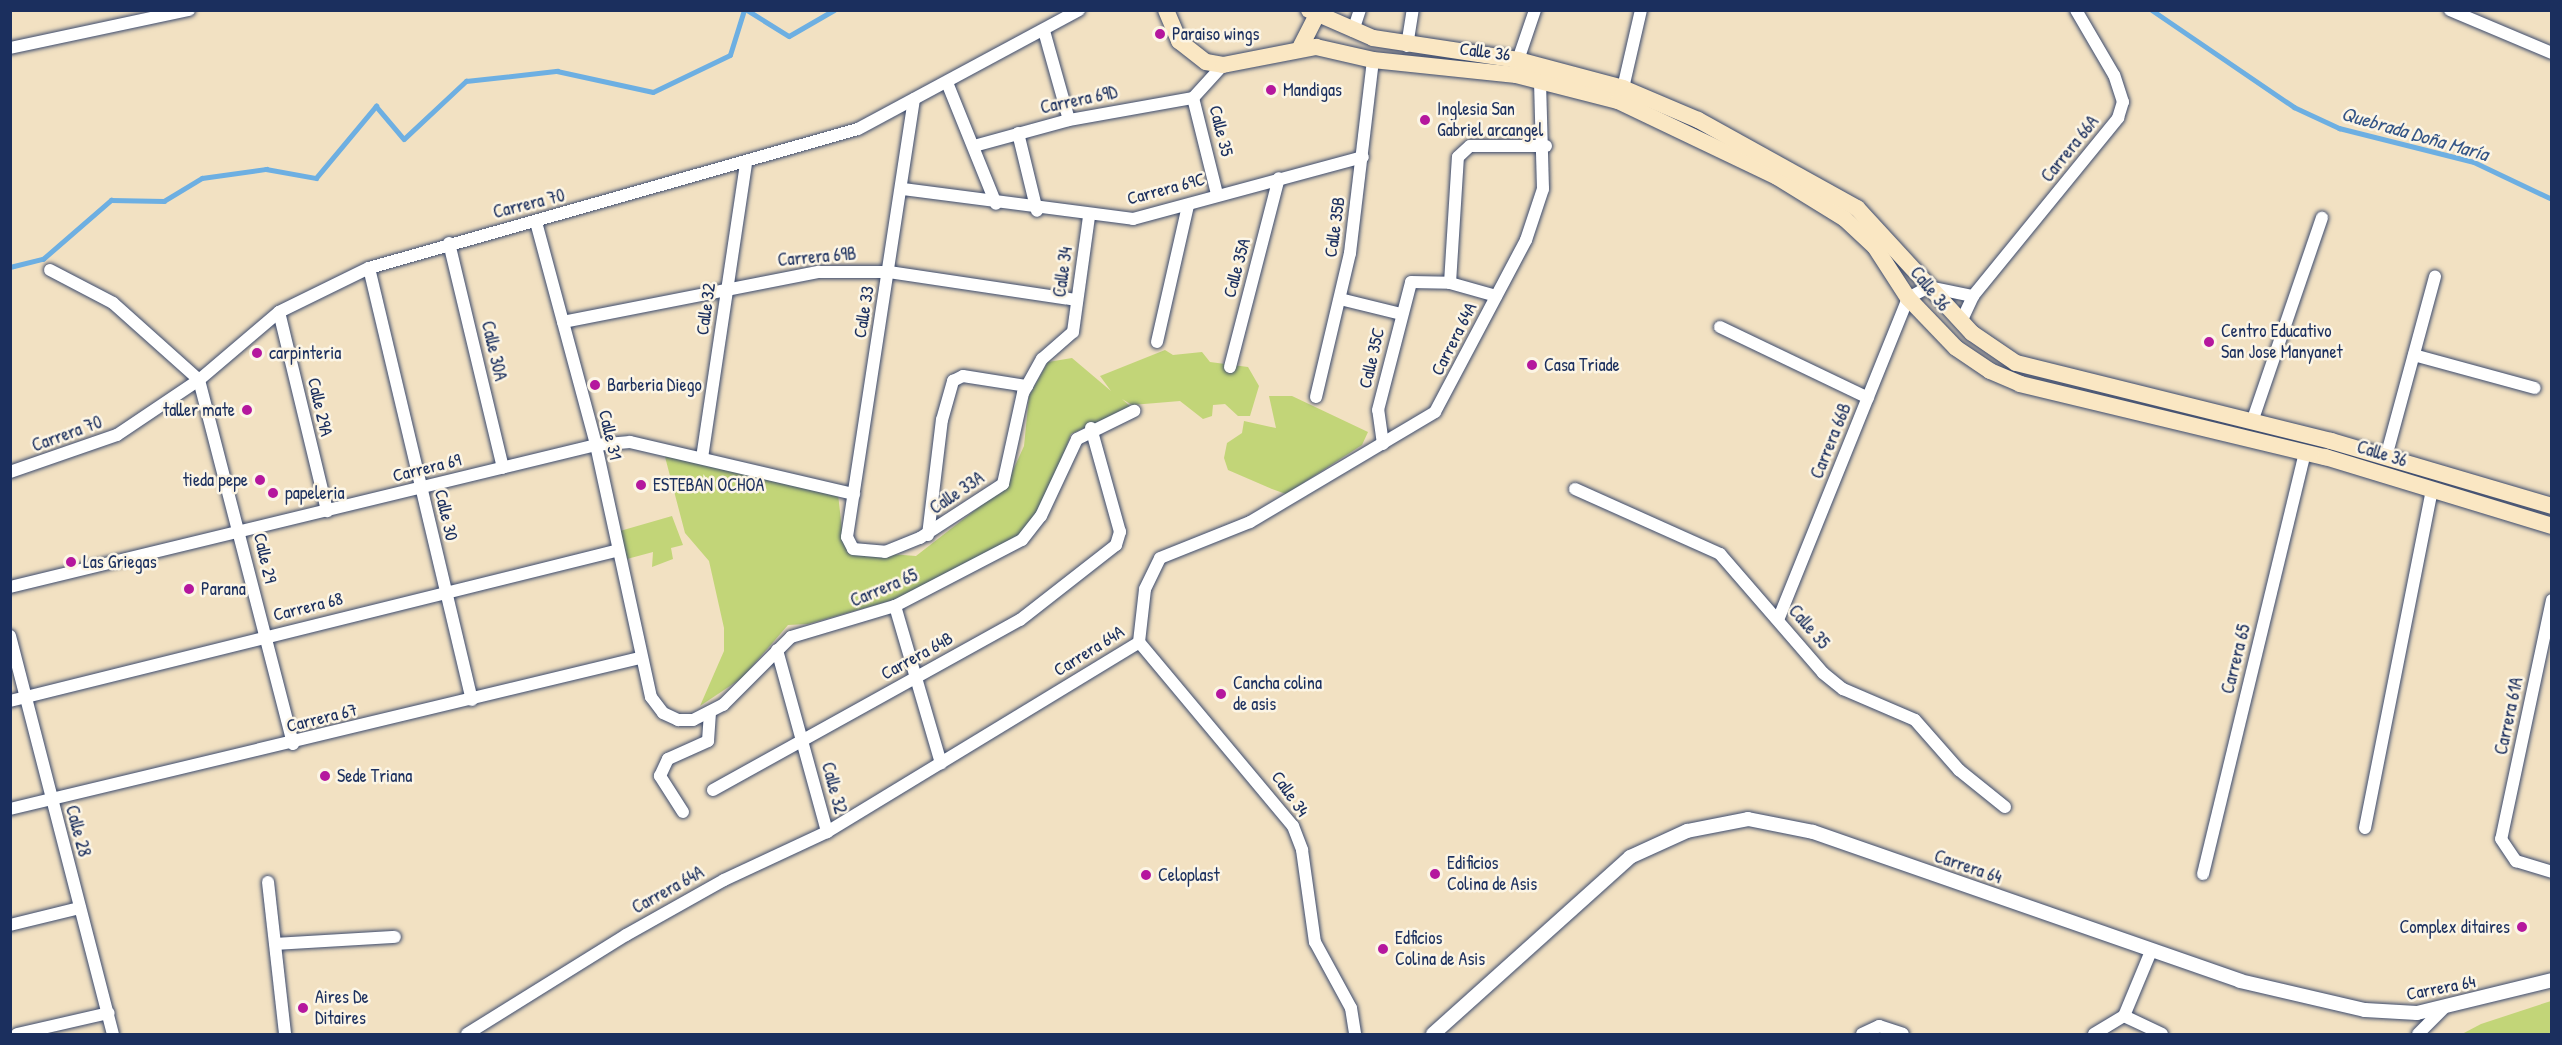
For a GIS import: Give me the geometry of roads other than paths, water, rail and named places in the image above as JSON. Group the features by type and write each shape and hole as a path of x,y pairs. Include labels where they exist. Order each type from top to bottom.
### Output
{"main road":[{"path":"1166,10 1190,54 1223,65 1301,46 1313,13"},
{"name":"Calle 36","path":"1313,13 1353,31 1407,46 1518,60 1623,88 1698,120 1857,208 1961,322 1995,352 2038,371 2252,422 2386,457 2552,506"},
{"name":"Calle 36","path":"1301,46 1373,60 1540,81 1618,101 1777,177 1845,219 1875,247 1908,298 1956,348 2020,384 2305,452 2552,526"}],"street":[{"path":"10,48 189,10"},
{"name":"Carrera 70","path":"10,472 117,435 199,380 279,312 369,268 449,243 536,222 746,164 858,129 914,99 948,85 1079,10"},
{"path":"1353,31 1360,10"},
{"path":"1407,46 1413,10"},
{"path":"1518,60 1534,10"},
{"path":"1623,88 1641,10"},
{"name":"Carrera 66A","path":"1961,322 1973,296 2118,118 2123,102 2114,75 2076,10"},
{"path":"2450,10 2552,53"},
{"path":"1044,31 1069,120"},
{"name":"Calle 35B","path":"1316,397 1340,299 1363,157 1373,60"},
{"name":"Calle 35","path":"1217,194 1193,98 1223,65"},
{"name":"Carrera 64A","path":"473,1033 675,907 827,832 1127,645 1138,642 1145,589 1160,558 1250,522 1435,412 1526,240 1543,189 1545,146 1540,81"},
{"path":"948,85 996,204"},
{"name":"Carrera 69D","path":"974,146 1069,120 1193,98"},
{"name":"Calle 33","path":"854,495 903,189 914,99"},
{"path":"1018,133 1037,211"},
{"path":"1496,296 1450,283 1458,157 1470,146 1545,146"},
{"name":"Carrera 69C","path":"903,189 1037,211 1133,219 1188,205 1217,194 1363,157"},
{"name":"Calle 32","path":"702,458 746,164"},
{"name":"Calle 35A","path":"1230,367 1279,178"},
{"path":"1157,342 1188,205"},
{"name":"Calle 34","path":"1073,332 1089,216"},
{"path":"2252,422 2322,218"},
{"name":"Calle 31","path":"536,222 596,446 615,551 640,658"},
{"name":"Calle 30A","path":"449,243 503,468"},
{"name":"Calle 30","path":"369,268 472,700"},
{"path":"50,270 113,303 199,380"},
{"name":"Carrera 69B","path":"563,322 727,286 819,272 889,272 1077,300"},
{"path":"2386,457 2435,277"},
{"name":"Calle 35C","path":"1383,444 1378,410 1411,282 1450,283"},
{"path":"1908,298 1929,286 1973,296"},
{"name":"Carrera 66B","path":"1778,620 1908,298"},
{"path":"1340,299 1401,314"},
{"name":"Calle 29A","path":"279,312 327,511"},
{"path":"1720,327 1868,398"},
{"name":"Calle 33A","path":"854,495 847,537 854,549 885,552 928,535 1003,484 1014,415 1027,386 1042,359 1073,332"},
{"path":"2414,355 2535,388"},
{"path":"928,535 940,431 952,381 963,376 1027,386"},
{"name":"Calle 29","path":"199,380 293,744"},
{"name":"Carrera 65","path":"710,714 791,637 895,606 1022,540 1041,516 1071,446 1091,428 1134,411"},
{"name":"Carrera 64B","path":"714,790 801,739 1020,620 1116,545 1120,532 1091,428"},
{"name":"Carrera 69","path":"10,587 596,446 630,442 854,495"},
{"name":"Carrera 65","path":"2203,874 2305,452"},
{"name":"Calle 35","path":"1575,489 1703,542 1778,620 1823,673 1843,688 1915,720 1959,770 2005,807"},
{"path":"2365,828 2432,489"},
{"name":"Carrera 68","path":"10,701 264,636 615,551"},
{"name":"Carrera 61A","path":"2552,600 2501,839 2516,861 2552,872"},
{"path":"895,606 914,678 941,763"},
{"name":"Calle 28","path":"10,636 113,1035"},
{"name":"Calle 34","path":"1138,642 1293,826 1302,850 1315,942 1351,1008 1355,1035"},
{"name":"Calle 32","path":"777,650 827,832"},
{"path":"640,658 651,697 663,713 678,720 710,714 708,741 668,759 660,776 683,812"},
{"name":"Carrera 67","path":"10,809 293,744 640,658"},
{"name":"Carrera 64","path":"1433,1035 1630,857 1720,822 1768,821 1813,832 2240,981 2365,1010 2400,1014 2444,1008 2552,980"},
{"path":"268,882 285,1035"},
{"path":"10,925 80,908"},
{"path":"276,944 395,937"},
{"path":"2094,1035 2112,1031 2124,1016 2151,951"},
{"path":"2418,1035 2444,1008"},
{"path":"16,1035 109,1013"},
{"path":"2124,1016 2143,1032 2162,1035"},
{"path":"1862,1035 1879,1026 1903,1034"}],"waterway":[{"path":"10,267 43,259 111,200 164,201 202,178 266,169 316,178 376,106 404,139 466,81 557,71 653,92 730,55 744,10"},
{"path":"747,10 789,36 834,10"},
{"name":"Quebrada Doña María","path":"2152,10 2294,107 2339,128 2474,162 2552,199"}],"place":[{"name":"Paraiso wings","path":"1160,34"},
{"name":"Mandigas","path":"1271,90"},
{"name":"Inglesia San Gabriel arcangel","path":"1425,120"},
{"name":"Centro Educativo San Jose Manyanet","path":"2209,342"},
{"name":"carpinteria","path":"257,353"},
{"name":"Casa Triade","path":"1532,365"},
{"name":"Barberia Diego","path":"595,385"},
{"name":"taller mate","path":"247,410"},
{"name":"tieda pepe","path":"260,480"},
{"name":"ESTEBAN OCHOA","path":"641,485"},
{"name":"papeleria","path":"273,493"},
{"name":"Las Griegas","path":"71,562"},
{"name":"Parana","path":"189,589"},
{"name":"Cancha colina de asis","path":"1221,694"},
{"name":"Sede Triana","path":"325,776"},
{"name":"Edificios Colina de Asis","path":"1435,874"},
{"name":"Celoplast","path":"1146,875"},
{"name":"Complex ditaires","path":"2522,927"},
{"name":"Edficios Colina de Asis","path":"1383,949"},
{"name":"Aires De Ditaires","path":"303,1008"}]}
